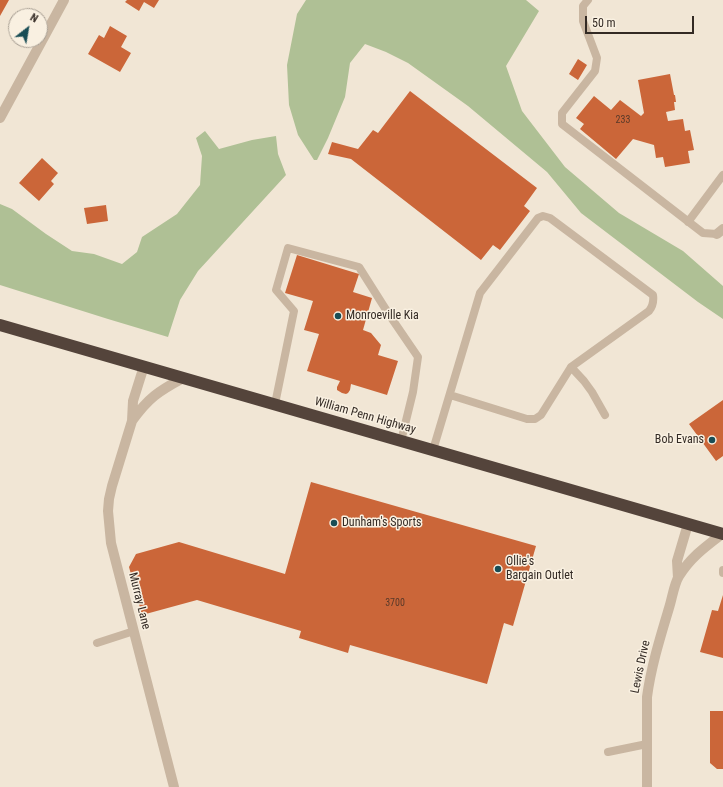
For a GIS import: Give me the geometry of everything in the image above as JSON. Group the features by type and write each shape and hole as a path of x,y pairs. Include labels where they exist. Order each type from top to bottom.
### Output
{"highway":[{"name":"William Penn Highway","path":"0,325 723,534"}],"street":[{"path":"0,118 64,0"},
{"name":"Murray Lane","path":"144,366 133,401 132,421 112,486 108,511 111,543 174,787"},
{"name":"Murray Lane","path":"132,421 141,408 153,396 183,378"},
{"name":"Lewis Drive","path":"678,578 677,561 688,524"},
{"name":"Lewis Drive","path":"648,787 648,684 678,578 687,564 698,552 723,534"}],"lane":[{"path":"588,0 584,6 583,21 597,58 594,71 562,113 562,124 703,233 720,231"},
{"path":"688,222 723,175"},
{"path":"433,450 480,293 538,218 543,216 550,218 653,295 653,306 649,311 571,367 541,415 535,420 527,420 450,395"},
{"path":"275,404 294,311 276,290 288,248 359,267 418,357 413,392 401,441"},
{"path":"571,367 592,392 605,415"},
{"path":"97,643 134,631"},
{"path":"608,752 647,744"}],"green space":[{"path":"306,0 526,0 539,11 506,66 522,111 565,167 619,213 683,251 723,286 723,319 698,302 581,213 547,172 468,106 408,63 386,52 365,44 350,63 345,97 328,138 317,160 314,160 298,135 289,105 287,65 297,14"},
{"path":"205,131 219,149 252,140 276,136 278,154 286,175 198,271 180,300 168,337 0,285 0,204 12,209 72,251 94,254 122,264 137,252 142,237 177,214 200,185 202,156 196,138"}],"building":[{"path":"0,0 9,0 0,16"},
{"path":"127,0 159,0 154,8 144,2 139,11 125,2"},
{"path":"110,26 127,36 121,47 131,53 120,72 88,54 99,35 104,38"},
{"path":"578,59 587,65 578,80 569,74"},
{"path":"670,74 676,102 674,102 675,110 666,112 668,121 683,119 685,131 690,130 694,150 688,151 690,163 665,167 663,157 656,158 654,145 633,139 616,159 580,129 584,124 576,118 594,96 611,110 620,100 641,116 644,113 638,80"},
{"path":"410,91 537,188 524,206 530,211 500,250 493,245 481,260 351,159 328,154 332,142 358,149 373,130 378,133"},
{"path":"42,158 58,173 51,181 54,184 39,201 19,183"},
{"path":"106,205 108,221 87,224 84,208"},
{"name":"Monroeville Kia","path":"297,255 359,274 353,292 372,298 363,330 371,333 381,345 378,355 398,361 387,395 351,384 348,393 342,393 337,390 340,381 307,371 319,334 304,330 313,301 285,293"},
{"name":"Bob Evans","path":"723,400 723,456 716,461 689,424"},
{"path":"311,482 536,546 513,626 504,623 487,684 350,645 348,653 299,638 301,631 197,600 142,615 129,567 136,554 179,542 285,574"},
{"path":"723,595 723,658 700,652 712,610 718,611"},
{"path":"710,711 723,711 723,769 717,769 710,763"}],"place":[{"name":"Monroeville Kia","path":"338,316"},
{"name":"Bob Evans","path":"712,440"},
{"name":"Dunham's Sports","path":"334,523"},
{"name":"Ollie's Bargain Outlet","path":"498,569"}]}
